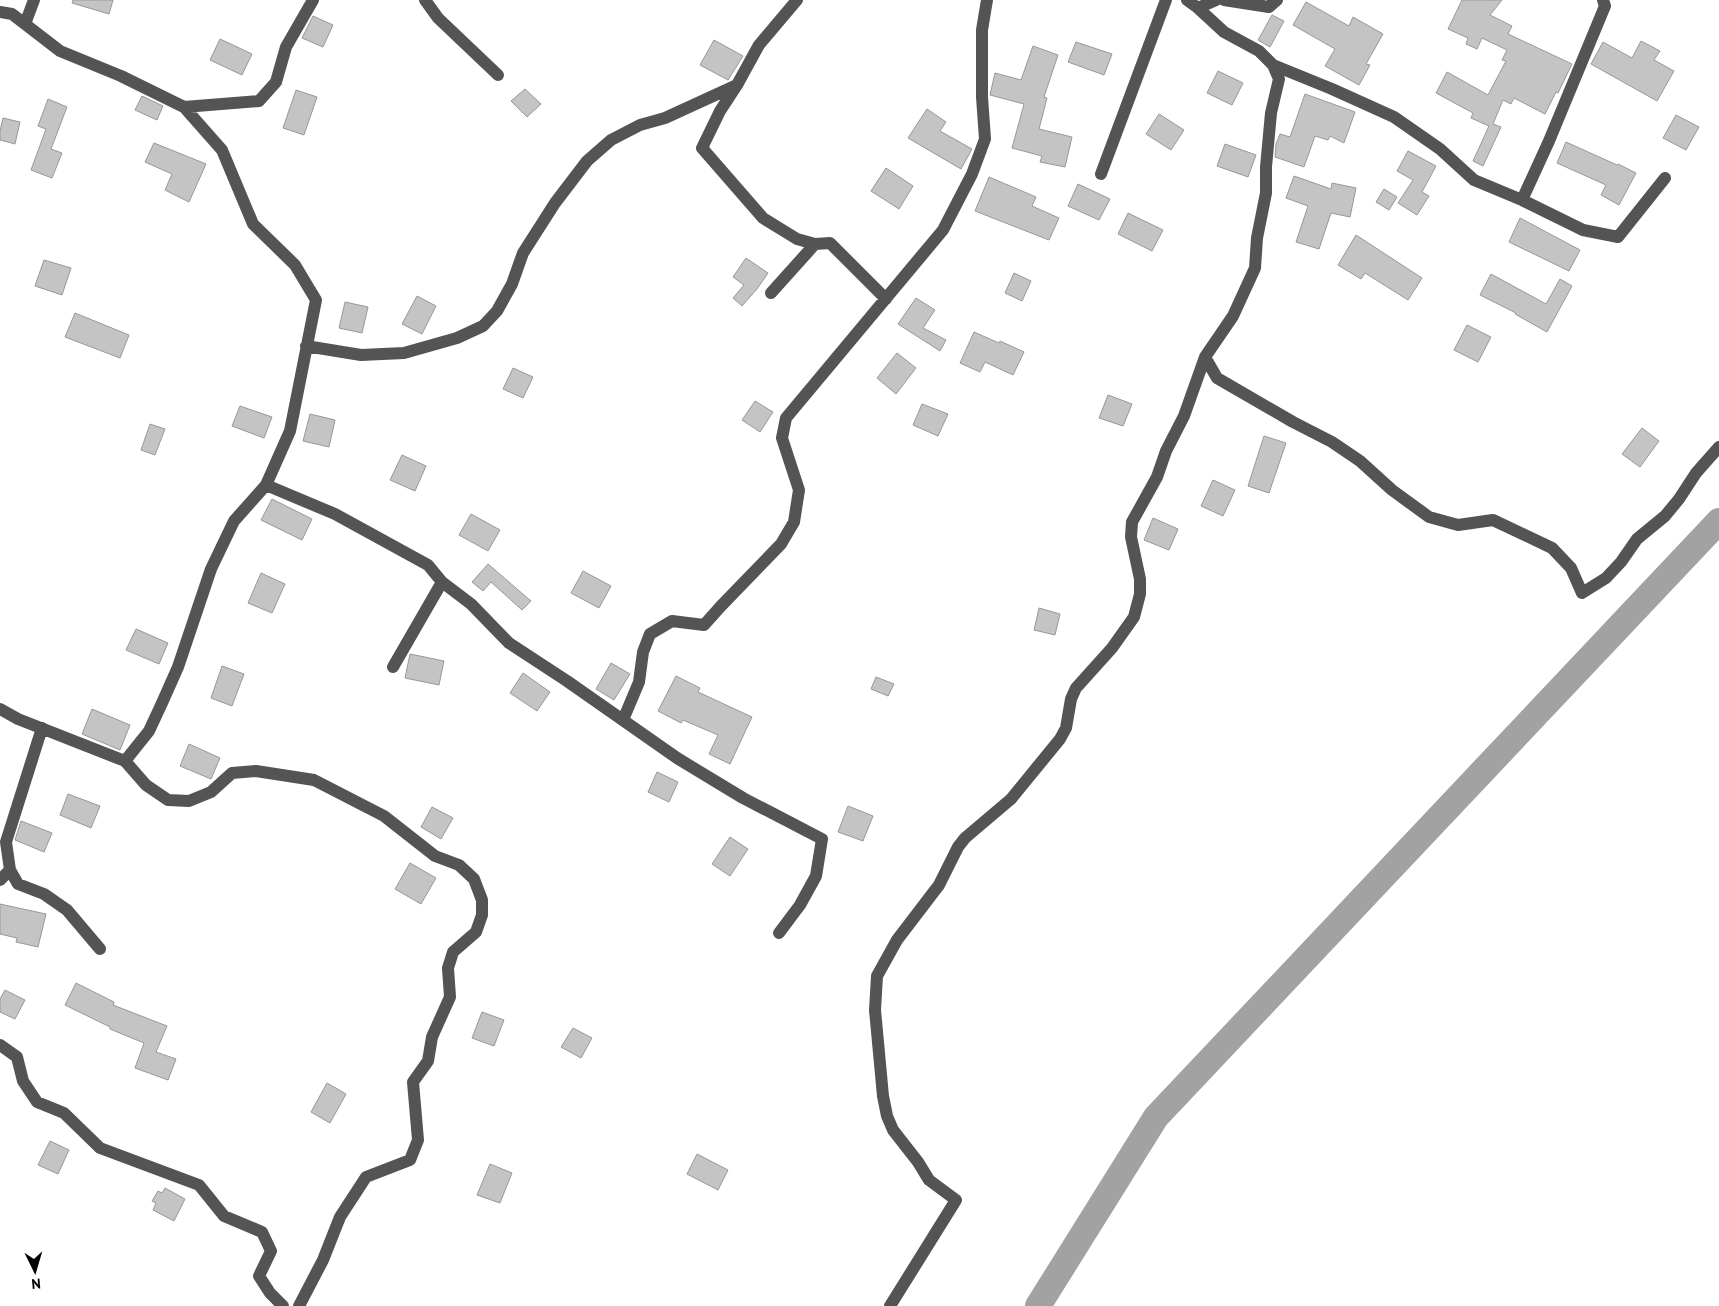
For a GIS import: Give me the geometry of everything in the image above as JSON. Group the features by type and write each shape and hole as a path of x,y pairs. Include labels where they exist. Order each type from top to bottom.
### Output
{"street":[{"path":"25,24 34,0"},
{"path":"184,107 259,100 276,82 286,47 313,0"},
{"path":"425,0 438,18 498,75"},
{"path":"797,0 759,45 720,111 702,148 763,218 798,239 815,244 830,243 886,299"},
{"path":"623,720 639,682 643,652 650,634 672,622 704,625 781,544 794,522 798,490 782,438 786,418 942,230 972,174 985,138 982,97 982,30 987,0"},
{"path":"1101,174 1166,0"},
{"path":"890,1306 956,1200 929,1180 918,1162 893,1130 887,1116 883,1096 875,1010 877,976 897,940 939,885 958,847 965,838 1011,799 1060,740 1066,728 1070,699 1076,688 1112,648 1134,617 1140,594 1140,579 1131,537 1132,522 1157,477 1166,451 1184,416 1205,358 1233,316 1254,268 1257,238 1266,193 1266,167 1271,113 1279,79 1273,65 1259,51 1224,32 1188,0"},
{"path":"1198,8 1216,0"},
{"path":"1224,0 1269,7 1277,0"},
{"path":"1522,200 1549,142 1605,6 1603,0"},
{"path":"0,12 12,14 60,51 121,76 184,107 222,150 253,224 295,265 316,300 290,431 266,485 234,521 211,569 178,667 162,703 149,731 125,761"},
{"path":"1273,65 1394,117 1440,149 1474,180 1522,200 1582,230 1618,237 1665,178"},
{"path":"306,346 361,355 404,353 456,338 483,326 498,310 512,284 523,253 555,203 587,161 611,140 640,125 665,118 737,85"},
{"path":"771,293 815,244"},
{"path":"1205,358 1218,378 1293,422 1332,442 1360,461 1392,490 1429,517 1458,525 1494,520 1552,548 1571,568 1582,593 1606,578 1621,562 1637,539 1665,516 1679,499 1696,472 1719,447"},
{"path":"266,485 335,514 428,565 442,582 471,604 509,643 677,758 743,798 822,839 816,876 800,905 779,933"},
{"path":"393,667 442,582"},
{"path":"0,709 18,719 125,761 146,785 168,800 189,802 212,792 232,773 256,771 314,780 384,816 435,856 459,865 474,879 482,900 482,915 476,932 453,952 448,968 450,997 432,1036 428,1061 413,1082 418,1140 410,1160 366,1177 340,1217 323,1260 299,1306"},
{"path":"42,728 6,842 10,870 18,884 44,894 67,910 100,949"},
{"path":"0,880 10,870"},
{"path":"0,1045 17,1057 22,1081 38,1102 64,1113 100,1148 199,1185 224,1216 262,1232 271,1251 259,1276 270,1293 283,1306"}],"building":[{"path":"73,0 113,0 109,14 72,3"},
{"path":"1462,0 1502,0 1490,15 1512,26 1508,34 1572,64 1545,114 1514,98 1511,104 1503,100 1493,124 1501,127 1483,166 1473,161 1489,126 1471,118 1473,113 1436,93 1447,72 1488,95 1506,61 1502,60 1507,50 1482,38 1477,49 1466,44 1468,38 1448,29"},
{"path":"1306,2 1349,26 1353,17 1383,34 1366,64 1370,65 1359,85 1325,66 1335,49 1293,25"},
{"path":"1272,15 1284,21 1270,47 1258,40"},
{"path":"313,16 333,25 323,47 302,38"},
{"path":"220,39 252,54 242,75 210,60"},
{"path":"714,40 743,56 728,80 700,65"},
{"path":"1641,41 1660,51 1654,60 1674,71 1657,101 1591,64 1603,42 1632,58"},
{"path":"1076,42 1112,54 1104,75 1068,62"},
{"path":"1033,46 1058,55 1044,97 1047,98 1039,129 1072,137 1065,167 1040,162 1042,156 1012,148 1024,104 990,95 995,73 1021,80"},
{"path":"1218,71 1243,83 1232,105 1207,93"},
{"path":"525,89 541,104 527,117 511,101"},
{"path":"296,90 317,97 304,135 283,128"},
{"path":"1305,94 1355,112 1344,143 1330,136 1328,140 1315,136 1304,167 1275,157 1276,144 1280,134 1290,137"},
{"path":"142,96 163,106 157,120 135,110"},
{"path":"48,99 67,107 51,149 62,153 52,178 31,170 46,129 38,126"},
{"path":"927,109 946,122 940,131 972,149 961,169 908,138"},
{"path":"1159,114 1184,130 1171,150 1146,134"},
{"path":"1676,115 1699,127 1686,150 1663,138"},
{"path":"3,118 20,122 15,144 0,140"},
{"path":"1566,142 1636,173 1619,205 1601,195 1606,185 1557,163"},
{"path":"154,143 206,164 189,202 165,190 172,174 145,162"},
{"path":"1225,144 1256,155 1248,177 1217,166"},
{"path":"1408,151 1436,166 1422,192 1429,196 1417,215 1398,203 1413,180 1397,171"},
{"path":"886,168 913,186 899,209 871,191"},
{"path":"1294,176 1331,189 1332,183 1356,188 1350,217 1331,213 1319,249 1296,242 1308,206 1286,198"},
{"path":"989,177 1036,197 1032,206 1059,218 1049,240 975,211"},
{"path":"1078,184 1110,199 1099,220 1068,206"},
{"path":"1384,189 1397,197 1389,210 1376,202"},
{"path":"1128,213 1163,230 1152,251 1118,234"},
{"path":"1520,218 1580,250 1569,271 1509,242"},
{"path":"1356,235 1422,278 1408,300 1365,273 1361,279 1338,265"},
{"path":"746,258 768,273 742,306 733,298 744,285 733,277"},
{"path":"44,260 71,268 62,295 35,286"},
{"path":"1014,273 1031,281 1022,301 1005,293"},
{"path":"1491,274 1546,304 1560,279 1572,286 1547,332 1516,313 1480,295"},
{"path":"417,296 436,306 422,334 402,324"},
{"path":"916,298 935,310 923,328 946,340 940,351 898,324"},
{"path":"345,302 368,307 362,333 339,328"},
{"path":"75,313 129,335 120,358 65,337"},
{"path":"1467,325 1491,337 1478,362 1454,350"},
{"path":"974,332 1024,352 1013,375 985,362 980,372 960,363"},
{"path":"897,353 916,368 896,394 877,378"},
{"path":"513,368 533,377 523,398 503,389"},
{"path":"1108,395 1132,404 1123,426 1099,418"},
{"path":"755,401 773,412 760,432 742,420"},
{"path":"922,404 948,414 938,436 913,425"},
{"path":"240,406 272,417 264,438 232,426"},
{"path":"310,414 335,420 329,447 303,441"},
{"path":"150,424 165,429 155,455 141,450"},
{"path":"1642,428 1659,441 1640,467 1622,454"},
{"path":"1264,436 1286,443 1269,493 1248,486"},
{"path":"402,455 426,466 415,491 390,480"},
{"path":"1213,480 1235,490 1223,516 1201,506"},
{"path":"272,499 312,519 302,540 261,520"},
{"path":"471,514 500,530 488,551 459,535"},
{"path":"1153,518 1178,529 1169,550 1144,540"},
{"path":"488,564 531,601 522,610 491,582 483,591 472,582"},
{"path":"583,571 611,586 599,608 571,593"},
{"path":"261,573 285,584 272,613 248,603"},
{"path":"1039,608 1060,614 1055,635 1034,630"},
{"path":"136,629 168,643 159,664 126,650"},
{"path":"410,654 444,661 439,685 405,678"},
{"path":"611,663 630,674 614,700 596,689"},
{"path":"222,666 244,674 232,706 211,698"},
{"path":"523,673 550,692 537,711 510,693"},
{"path":"676,676 700,688 698,692 752,717 730,764 709,754 718,735 683,720 681,723 658,711"},
{"path":"876,677 894,684 888,696 871,689"},
{"path":"92,709 130,725 120,750 82,734"},
{"path":"189,744 220,758 211,779 180,766"},
{"path":"657,772 678,782 669,802 648,792"},
{"path":"68,794 100,806 91,828 60,815"},
{"path":"848,806 873,816 863,841 838,832"},
{"path":"432,807 453,818 441,839 421,827"},
{"path":"21,821 52,833 44,852 15,840"},
{"path":"730,837 748,849 730,876 712,864"},
{"path":"410,863 436,878 421,904 395,889"},
{"path":"0,904 46,914 38,947 16,942 17,938 0,934"},
{"path":"76,983 114,1002 113,1005 167,1026 156,1052 176,1059 168,1080 135,1068 144,1043 110,1029 110,1027 65,1005"},
{"path":"5,990 25,1000 15,1019 0,1012 0,999"},
{"path":"482,1012 504,1020 494,1046 472,1038"},
{"path":"573,1028 592,1038 581,1058 561,1047"},
{"path":"327,1083 346,1094 330,1123 311,1112"},
{"path":"50,1141 69,1150 58,1174 38,1165"},
{"path":"697,1154 728,1170 718,1190 687,1174"},
{"path":"490,1164 512,1173 500,1203 477,1195"},
{"path":"165,1188 185,1199 174,1221 153,1210 156,1203 152,1201 158,1191 162,1193"}],"waterway":[{"path":"1038,1306 1156,1117 1719,521"}]}
